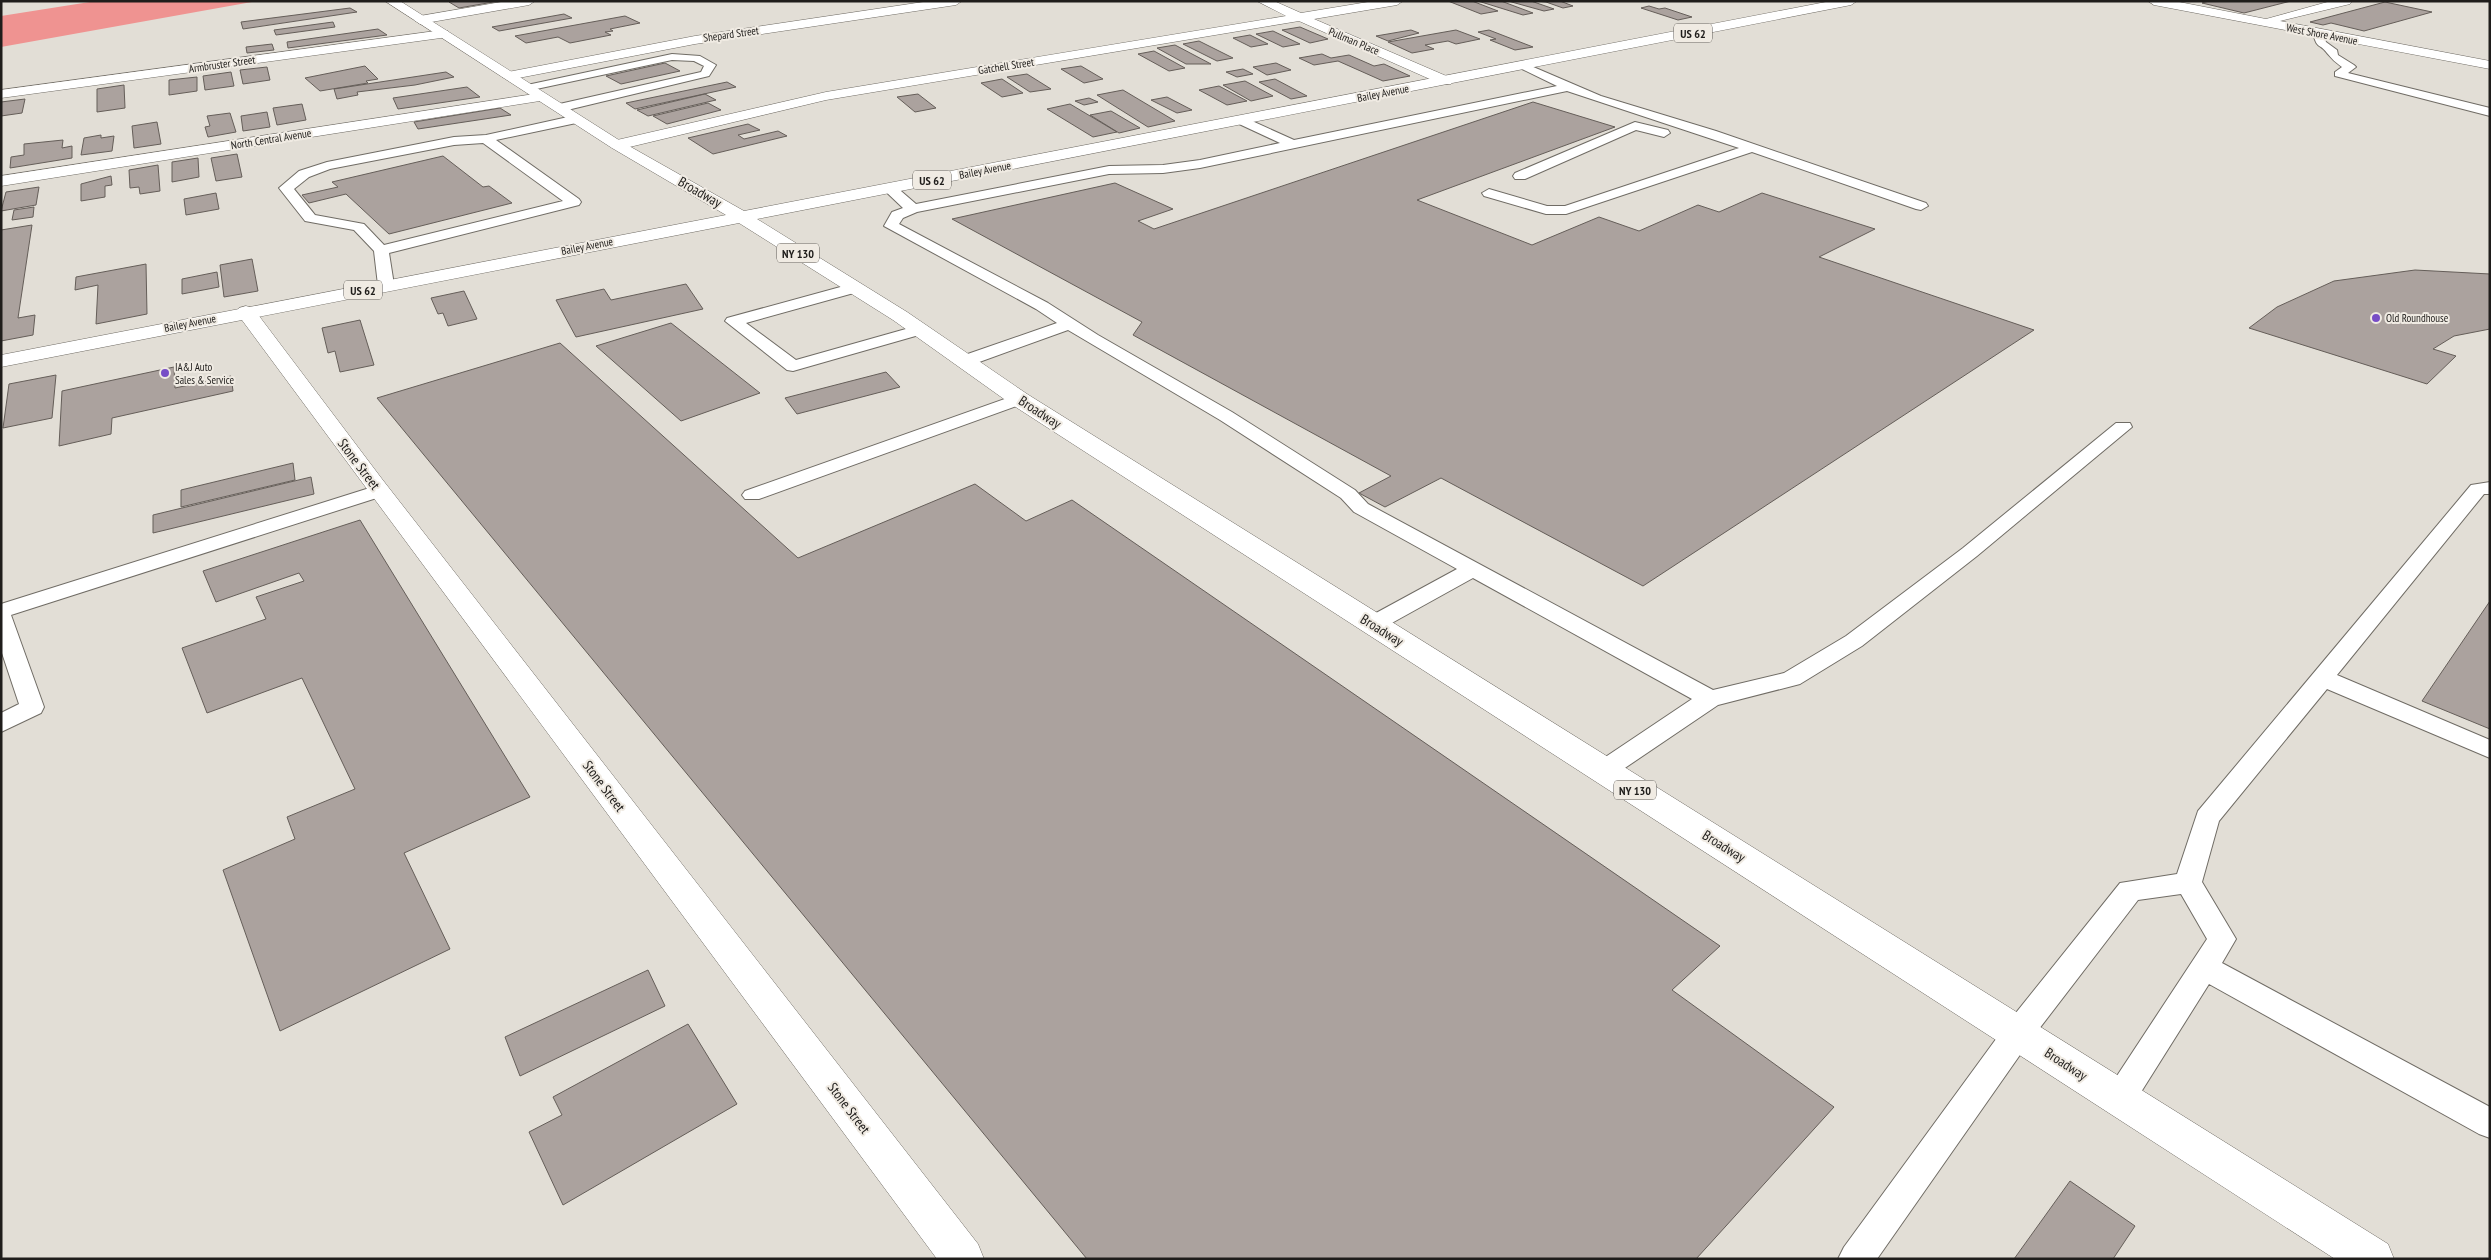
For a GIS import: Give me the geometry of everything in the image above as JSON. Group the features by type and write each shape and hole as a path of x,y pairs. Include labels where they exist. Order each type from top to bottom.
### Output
{"street":[{"name":"Broadway","path":"391,1 618,145 742,216 920,330 1019,399 2373,1259"},
{"path":"420,20 530,1"},
{"name":"Shepard Street","path":"508,76 695,40 956,1"},
{"name":"Pullman Place","path":"1263,1 1446,81"},
{"name":"Gatchell Street","path":"618,145 826,96 1397,1"},
{"name":"Bailey Avenue","path":"1,361 1851,1"},
{"name":"West Shore Avenue","path":"2154,1 2490,65"},
{"path":"2262,22 2346,1"},
{"name":"Armbruster Street","path":"1,94 443,34"},
{"name":"North Central Avenue","path":"1,181 541,97"},
{"name":"Stone Street","path":"246,312 379,491 963,1259"}],"lane":[{"path":"2318,33 2321,44 2350,67 2339,74 2388,88 2490,112"},
{"path":"527,88 672,57 696,58 710,65 705,74 559,108"},
{"path":"1524,66 1568,87 1597,98 1712,134 1920,206"},
{"path":"1568,87 1189,166 1109,170 913,210 897,215 891,226 1015,292 1070,324 1092,340 1226,416 1348,494 1361,508 1710,699"},
{"path":"1597,98 1596,110 1604,113"},
{"path":"386,285 381,250 359,227 310,218 286,188 304,174 327,166 454,141 486,140 577,119"},
{"path":"1240,120 1294,145"},
{"path":"1620,120 1635,126 1683,137 1712,134"},
{"path":"1520,176 1635,126"},
{"path":"381,250 574,202 486,140"},
{"path":"1489,193 1546,210 1566,210 1750,148"},
{"path":"1039,159 1069,178"},
{"path":"889,188 913,210"},
{"path":"854,288 732,321 793,366 920,330"},
{"path":"965,361 1070,324"},
{"path":"752,495 1019,399"},
{"path":"1604,770 1710,699 1792,679 1854,642 1970,552 2123,427"},
{"path":"2120,1098 2222,939 2188,883 2207,818 2478,489 2490,488"},
{"path":"1,611 379,491"},
{"path":"1372,624 1473,569"},
{"path":"1,616 32,707 1,724"},
{"path":"2323,678 2490,750"},
{"path":"1856,1259 2018,1033 2130,890 2188,883"},
{"path":"2205,966 2490,1124"}],"shaded area":[{"path":"96,1 258,1 1,47 1,16"}],"building":[{"path":"499,1 459,8 449,2"},
{"path":"1448,1 1472,1 1498,11 1481,14"},
{"path":"1478,1 1501,1 1533,13 1523,15"},
{"path":"1508,1 1531,1 1554,9 1544,11"},
{"path":"1536,1 1560,1 1573,6 1563,8 1546,2"},
{"path":"2209,1 2291,1 2244,13 2202,3"},
{"path":"2385,2 2432,12 2364,31 2331,23 2323,25 2310,22"},
{"path":"1649,6 1659,9 1665,8 1692,17 1678,20 1641,8"},
{"path":"350,8 357,12 243,29 241,22"},
{"path":"564,14 572,18 499,31 492,27"},
{"path":"625,16 640,23 610,29 613,31 605,32 611,35 570,43 558,37 526,43 515,36"},
{"path":"333,22 335,27 276,35 274,30"},
{"path":"1300,27 1328,39 1310,43 1282,30"},
{"path":"378,29 387,35 288,48 287,42"},
{"path":"1411,30 1419,33 1388,41 1376,36"},
{"path":"1456,30 1480,39 1456,44 1448,41 1425,45 1434,49 1412,53 1388,42"},
{"path":"1489,30 1533,47 1515,50 1490,40 1496,39 1478,32"},
{"path":"1273,31 1300,44 1283,47 1256,34"},
{"path":"1250,35 1268,44 1251,47 1233,38"},
{"path":"1199,41 1233,58 1217,61 1183,44"},
{"path":"272,44 274,50 247,53 246,47"},
{"path":"1175,45 1211,64 1186,64 1157,48"},
{"path":"1154,51 1185,68 1169,71 1138,54"},
{"path":"1322,54 1331,58 1349,55 1374,66 1384,64 1410,76 1383,81 1338,61 1314,65 1299,58"},
{"path":"665,63 680,71 621,84 606,76"},
{"path":"1276,63 1291,70 1267,75 1253,67"},
{"path":"365,66 378,79 366,81 368,83 320,91 305,78"},
{"path":"1081,66 1103,79 1084,83 1061,69"},
{"path":"267,67 270,80 243,84 240,70"},
{"path":"1243,69 1253,74 1237,77 1226,72"},
{"path":"231,72 234,86 205,90 203,76"},
{"path":"446,72 454,77 415,85 357,92 358,95 337,99 334,89"},
{"path":"1027,74 1051,89 1030,92 1007,77"},
{"path":"197,77 197,91 169,95 169,80"},
{"path":"1002,79 1023,93 1002,97 981,83"},
{"path":"1275,79 1307,96 1291,99 1259,82"},
{"path":"1245,81 1273,96 1251,101 1223,85"},
{"path":"727,82 736,87 635,109 626,103"},
{"path":"124,85 125,108 97,112 97,89"},
{"path":"1219,86 1247,101 1227,105 1199,90"},
{"path":"467,87 480,97 398,109 393,98"},
{"path":"1123,90 1175,121 1148,127 1097,95"},
{"path":"705,94 716,100 648,116 637,110"},
{"path":"918,94 936,108 915,112 897,97"},
{"path":"1167,97 1192,110 1177,113 1151,100"},
{"path":"1089,98 1098,102 1084,105 1075,101"},
{"path":"25,99 22,113 1,116 1,102"},
{"path":"1533,102 1615,127 1417,200 1532,245 1599,217 1639,231 1698,205 1719,212 1762,193 1875,229 1819,257 2034,330 1643,586 1441,478 1385,507 1359,493 1391,476 1133,335 1142,322 952,219 1115,183 1173,209 1138,221 1154,229"},
{"path":"708,103 721,110 667,124 653,116"},
{"path":"302,104 306,120 277,125 273,108"},
{"path":"1070,104 1117,132 1093,137 1047,109"},
{"path":"500,108 511,115 418,129 414,122"},
{"path":"1111,111 1140,128 1119,133 1090,115"},
{"path":"267,112 270,127 243,131 241,116"},
{"path":"230,113 236,132 208,137 205,127 210,126 207,116"},
{"path":"157,122 161,144 134,148 132,126"},
{"path":"748,124 760,130 738,135 744,139 778,131 787,136 713,154 688,138"},
{"path":"101,135 101,138 114,136 112,151 81,155 84,138"},
{"path":"63,140 62,148 72,146 72,158 10,168 11,157 24,155 24,144"},
{"path":"237,154 242,177 216,181 211,158"},
{"path":"443,156 483,187 489,186 512,203 389,234 346,194 309,203 302,195 338,187 332,182"},
{"path":"198,158 199,177 172,182 172,162"},
{"path":"158,165 160,191 140,194 139,187 130,188 129,170"},
{"path":"111,176 112,185 105,186 105,197 81,201 81,184"},
{"path":"39,187 36,205 1,211 6,192"},
{"path":"216,193 219,209 186,215 184,199"},
{"path":"34,207 33,217 12,220 14,210"},
{"path":"32,225 18,318 35,315 33,335 1,341 1,230"},
{"path":"252,259 258,291 224,297 220,265"},
{"path":"146,264 147,314 96,324 98,285 75,290 76,277"},
{"name":"Old Roundhouse","path":"2415,270 2490,274 2490,329 2454,336 2433,349 2456,356 2427,384 2249,328 2277,307 2334,281"},
{"path":"217,272 219,287 182,294 182,279"},
{"path":"686,284 703,309 576,337 556,300 604,289 611,300"},
{"path":"464,291 477,319 448,326 443,313 438,314 431,298"},
{"path":"360,320 374,365 340,372 335,351 328,353 322,328"},
{"path":"671,323 760,393 681,421 596,346"},
{"path":"560,343 798,558 975,484 1026,521 1072,500 1720,946 1672,990 1834,1107 1696,1259 1087,1259 377,398"},
{"path":"174,367 175,388 231,376 233,391 112,418 111,434 59,446 62,391"},
{"path":"886,372 900,387 797,414 785,398"},
{"path":"56,375 52,418 3,428 9,384"},
{"path":"293,463 295,480 181,507 181,490"},
{"path":"311,477 314,494 153,533 153,515"},
{"path":"360,520 530,797 404,853 450,949 280,1031 223,870 295,839 287,817 355,789 302,678 207,713 182,648 266,619 256,597 304,581 299,573 216,602 203,571"},
{"path":"2490,601 2490,729 2422,701"},
{"path":"648,970 665,1006 520,1076 505,1037"},
{"path":"688,1024 737,1104 563,1205 529,1132 562,1115 553,1097"},
{"path":"2070,1181 2135,1226 2113,1259 2014,1259"}],"place":[{"name":"Old Roundhouse","path":"2376,318"},
{"name":"IA&J Auto Sales & Service","path":"165,373"}]}
